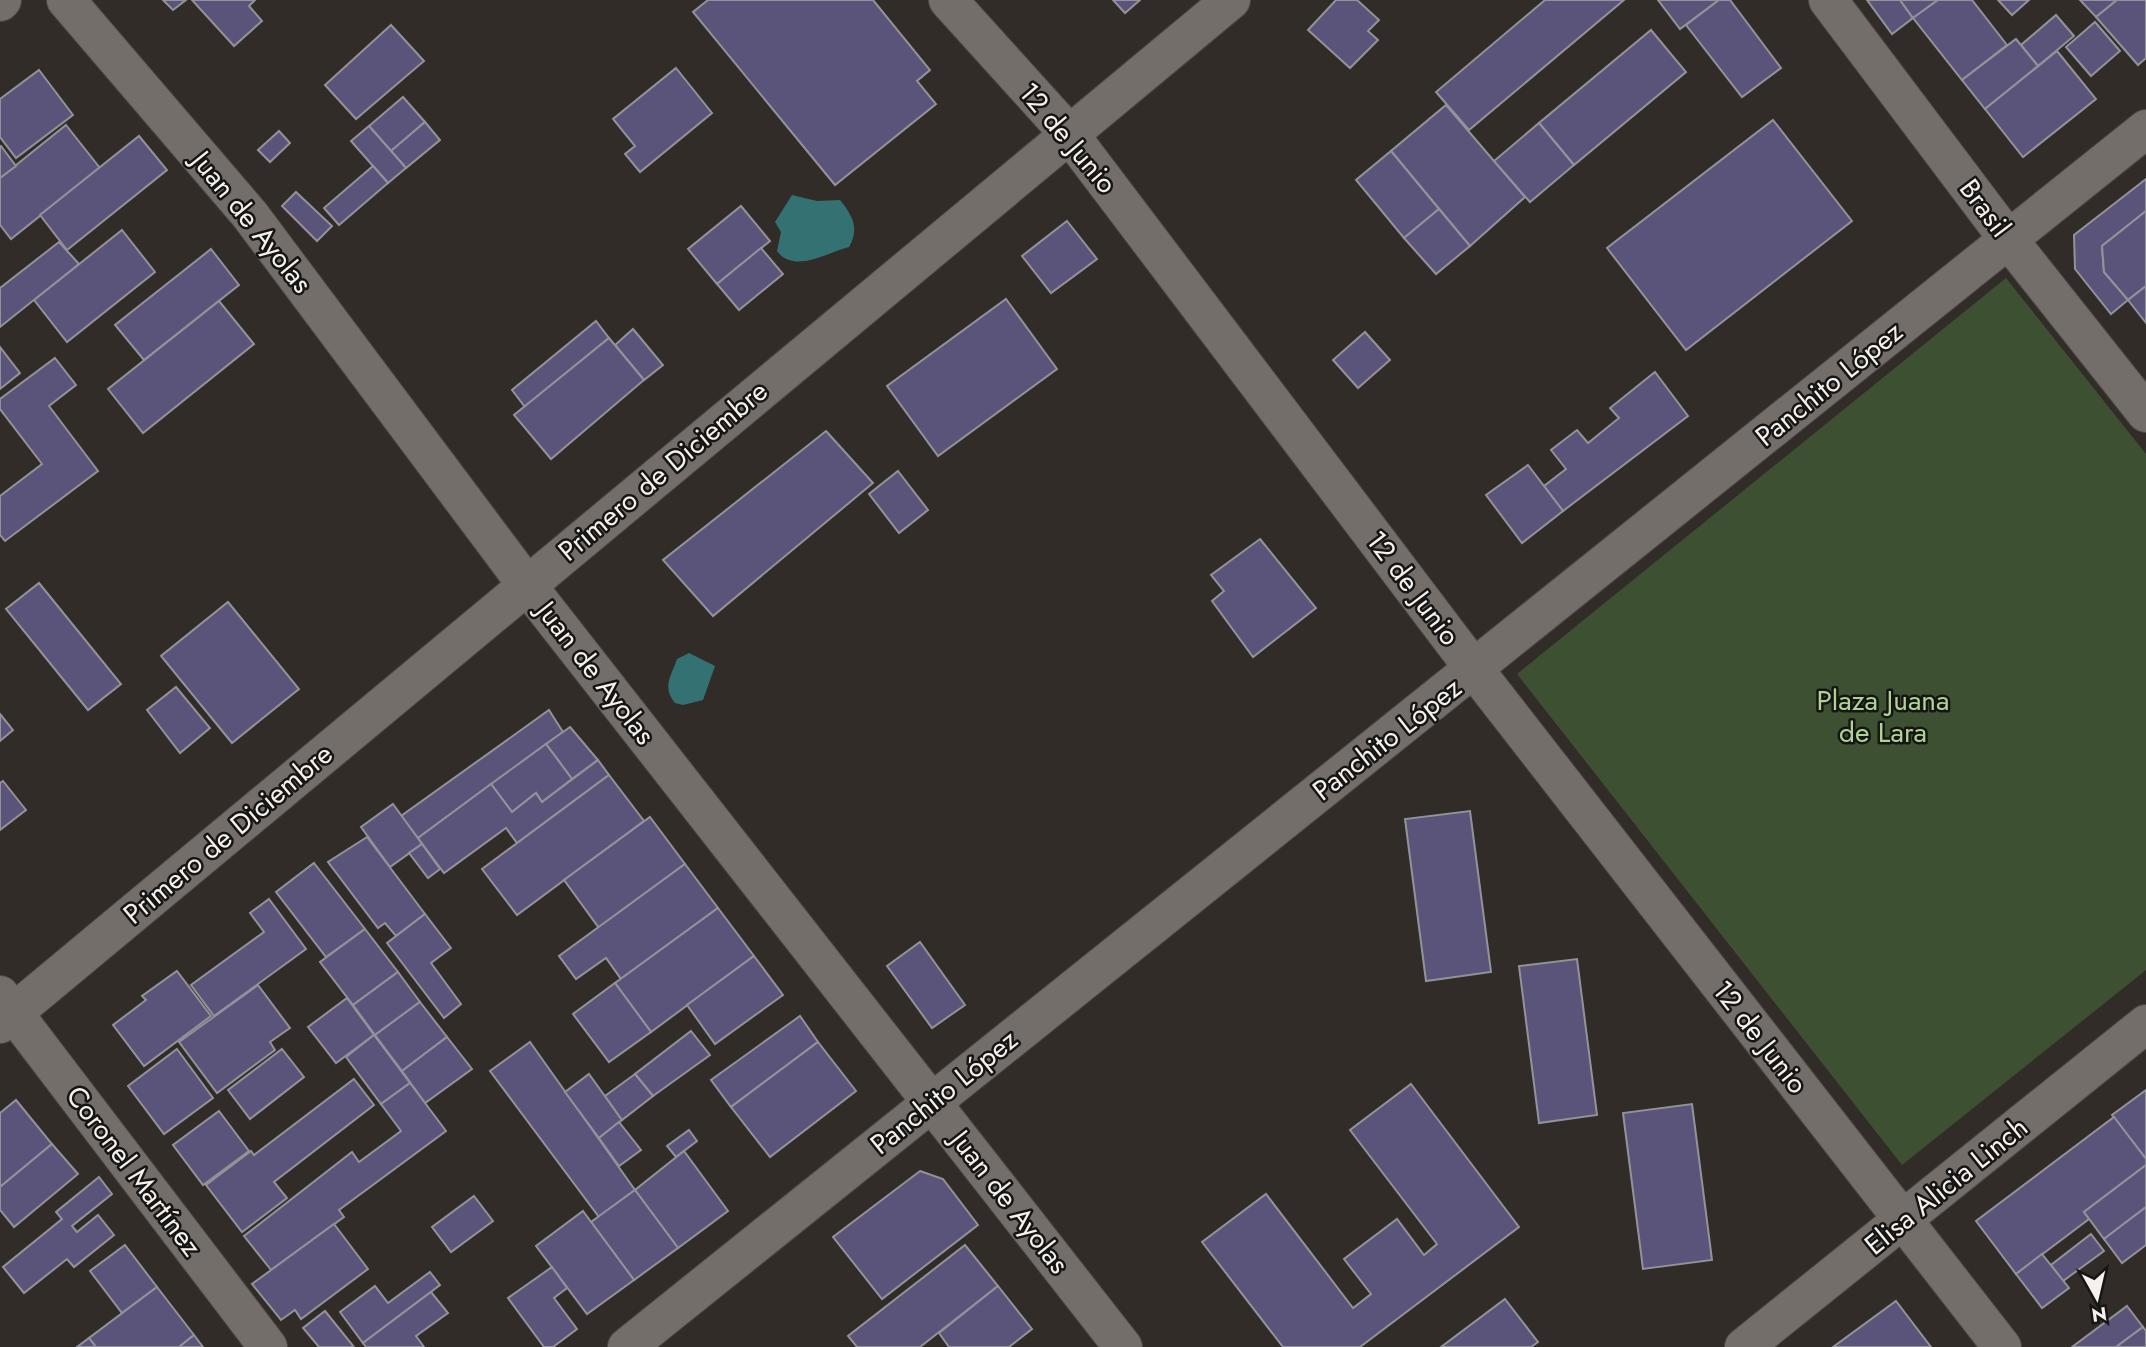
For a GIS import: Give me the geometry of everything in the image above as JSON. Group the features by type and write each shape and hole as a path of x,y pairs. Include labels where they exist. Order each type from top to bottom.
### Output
{"street":[{"name":"Juan de Ayolas","path":"66,0 250,215 526,584 1123,1347"},
{"name":"12 de Junio","path":"948,0 1070,135 1474,669 2002,1347"},
{"name":"Primero de Diciembre","path":"4,1010 526,584 1231,0"},
{"name":"Brasil","path":"1828,0 2008,239 2146,413"},
{"name":"Panchito López","path":"627,1347 2146,129"},
{"name":"Coronel Martínez","path":"4,1010 268,1347"},
{"name":"Elisa Alicia Linch","path":"1744,1347 1903,1222 2146,1024"}],"green space":[{"name":"Plaza Juana de Lara","path":"2006,278 2146,454 2146,970 1902,1165 1517,674"}],"water":[{"path":"792,195 817,201 840,200 853,222 854,234 849,247 811,260 792,261 784,258 777,251 781,232 775,222"},
{"path":"689,653 715,666 703,700 683,705 675,703 668,686 677,659"}],"building":[{"path":"163,0 186,0 173,10"},
{"path":"192,0 255,0 249,6 262,21 234,46"},
{"path":"708,0 873,0 930,70 917,81 936,104 835,185 693,12"},
{"path":"1113,0 1140,0 1125,13"},
{"path":"1336,0 1357,0 1379,20 1368,31 1378,40 1350,68 1308,30"},
{"path":"1545,0 1624,0 1469,130 1436,92"},
{"path":"1658,0 1719,0 1680,29"},
{"path":"1719,0 1730,0 1781,68 1742,97 1686,25"},
{"path":"1867,0 1900,0 1913,18 1892,34"},
{"path":"1900,0 1938,0 1913,18"},
{"path":"1938,0 1972,0 2007,45 1962,80 1913,18"},
{"path":"1998,0 2029,0 2012,15"},
{"path":"2080,0 2117,0 2096,17"},
{"path":"2117,0 2146,0 2146,58 2138,65 2096,17"},
{"path":"2056,15 2074,36 2038,66 2021,45"},
{"path":"2095,22 2120,51 2091,76 2066,47"},
{"path":"391,25 424,61 356,119 325,85"},
{"path":"1651,30 1686,72 1574,165 1539,123"},
{"path":"2016,39 2038,66 1985,109 1962,80"},
{"path":"2057,51 2096,99 2023,157 1985,109"},
{"path":"676,68 712,113 640,172 625,154 635,146 613,119"},
{"path":"39,70 73,115 16,158 0,137 0,99"},
{"path":"403,97 425,122 391,151 369,126"},
{"path":"1446,105 1525,197 1470,246 1391,151"},
{"path":"1773,120 1852,221 1686,350 1607,248"},
{"path":"425,122 440,140 406,168 391,151"},
{"path":"1539,123 1574,165 1530,202 1494,161"},
{"path":"66,125 100,168 11,239 0,225 0,178"},
{"path":"369,126 406,168 388,183 351,141"},
{"path":"279,131 290,143 270,162 258,150"},
{"path":"139,136 167,170 67,250 40,215"},
{"path":"0,147 16,166 0,178"},
{"path":"1391,151 1439,209 1404,238 1356,180"},
{"path":"373,166 388,183 339,225 324,208"},
{"path":"2146,179 2146,211 2102,246 2104,272 2128,300 2111,314 2075,269 2074,235"},
{"path":"296,192 332,226 317,241 282,206"},
{"path":"741,206 770,241 717,284 688,249"},
{"path":"1439,209 1470,246 1436,274 1404,238"},
{"path":"2146,211 2146,286 2128,300 2104,272 2102,246"},
{"path":"1067,221 1097,259 1051,293 1022,256"},
{"path":"122,230 155,272 67,342 34,300"},
{"path":"59,242 79,264 0,327 0,288"},
{"path":"761,248 783,274 739,310 717,284"},
{"path":"211,249 239,285 144,360 115,325"},
{"path":"2146,286 2146,323 2128,300"},
{"path":"1006,299 1057,369 938,456 887,386"},
{"path":"219,301 254,344 143,433 108,389"},
{"path":"596,321 609,338 525,407 512,390"},
{"path":"633,329 663,365 644,380 615,345"},
{"path":"1365,332 1390,360 1358,388 1333,360"},
{"path":"609,338 644,380 551,459 514,415"},
{"path":"0,347 20,373 0,389"},
{"path":"55,358 76,385 49,406 98,471 5,541 0,535 0,496 42,464 0,409 0,399"},
{"path":"1655,372 1688,416 1563,511 1544,486 1566,469 1551,450 1577,430 1588,443 1619,418 1610,408"},
{"path":"826,431 873,483 713,616 663,560"},
{"path":"1528,465 1563,511 1522,543 1486,495"},
{"path":"898,471 928,510 899,533 869,494"},
{"path":"1260,539 1316,608 1253,657 1212,601 1224,591 1211,575"},
{"path":"39,583 121,684 88,710 6,609"},
{"path":"228,602 299,689 232,743 161,656"},
{"path":"176,687 210,728 180,753 147,710"},
{"path":"549,710 563,732 418,838 401,816"},
{"path":"0,714 13,730 0,741"},
{"path":"570,727 598,760 572,779 546,744"},
{"path":"546,744 572,779 542,802 536,793 512,812 491,784"},
{"path":"598,760 609,775 517,843 506,828 444,873 418,838 491,784 512,812 536,793 542,802"},
{"path":"609,775 644,821 517,915 482,869"},
{"path":"3,781 26,810 0,830 0,783"},
{"path":"393,804 422,844 390,867 361,827"},
{"path":"1470,811 1491,972 1426,981 1405,819"},
{"path":"650,817 685,864 599,928 564,880"},
{"path":"367,837 425,914 396,936 385,923 378,928 328,862"},
{"path":"422,844 440,869 428,878 409,853"},
{"path":"314,863 365,929 326,957 276,892"},
{"path":"685,864 718,908 621,979 606,958 576,979 559,956"},
{"path":"269,899 306,949 214,1016 191,985 264,932 250,913"},
{"path":"718,908 754,956 651,1032 615,983"},
{"path":"425,914 451,948 431,963 461,1004 444,1018 387,943"},
{"path":"365,929 398,972 353,1005 320,962"},
{"path":"920,942 965,1005 932,1028 887,966"},
{"path":"754,956 783,995 715,1044 687,1005"},
{"path":"1577,959 1597,1115 1539,1123 1519,966"},
{"path":"177,971 211,1016 144,1066 113,1025 146,1000 142,996"},
{"path":"398,972 420,1002 375,1035 353,1005"},
{"path":"615,983 651,1032 609,1062 573,1014"},
{"path":"258,985 290,1028 270,1042 275,1050 217,1093 179,1042"},
{"path":"347,998 374,1035 336,1063 308,1027"},
{"path":"420,1002 447,1037 402,1071 375,1035"},
{"path":"800,1016 818,1042 731,1107 711,1080"},
{"path":"691,1031 710,1055 653,1096 635,1074"},
{"path":"374,1035 410,1083 381,1104 346,1057"},
{"path":"447,1037 472,1069 425,1103 402,1071"},
{"path":"530,1042 635,1190 599,1217 490,1071"},
{"path":"818,1042 856,1091 770,1157 731,1107"},
{"path":"177,1049 213,1098 164,1134 128,1086"},
{"path":"282,1049 304,1077 250,1119 228,1090"},
{"path":"589,1074 622,1120 599,1138 565,1092"},
{"path":"635,1074 653,1096 622,1120 605,1096"},
{"path":"354,1079 374,1105 274,1182 287,1198 242,1232 206,1185 251,1151 254,1155"},
{"path":"410,1083 446,1131 339,1210 344,1217 271,1270 244,1236 352,1152 359,1162 401,1131 381,1104"},
{"path":"1411,1084 1519,1227 1360,1347 1283,1347 1202,1242 1266,1194 1353,1308 1371,1294 1344,1259 1397,1219 1424,1255 1437,1244 1350,1130"},
{"path":"2146,1090 2146,1159 2112,1115"},
{"path":"16,1100 52,1144 0,1187 0,1113"},
{"path":"1692,1104 1712,1260 1643,1269 1623,1113"},
{"path":"219,1111 249,1151 203,1185 173,1145"},
{"path":"2114,1117 2146,1159 2146,1165 2084,1212 2089,1219 2016,1274 1976,1221"},
{"path":"619,1122 641,1150 619,1166 599,1138"},
{"path":"689,1130 697,1141 676,1157 667,1146"},
{"path":"52,1144 78,1174 14,1227 0,1210 0,1187"},
{"path":"684,1151 728,1211 678,1248 635,1190"},
{"path":"2146,1165 2146,1207 2104,1239 2084,1212"},
{"path":"920,1171 943,1179 978,1225 882,1299 833,1237"},
{"path":"99,1177 112,1194 72,1226 77,1232 98,1215 114,1235 74,1267 67,1259 24,1293 3,1267 62,1219 56,1212"},
{"path":"635,1190 678,1248 634,1280 591,1222"},
{"path":"474,1196 493,1221 451,1252 432,1227"},
{"path":"2146,1207 2146,1245 2122,1263 2104,1239"},
{"path":"583,1211 634,1280 587,1314 536,1246"},
{"path":"334,1224 368,1269 301,1319 295,1310 281,1320 252,1284"},
{"path":"2091,1234 2104,1251 2063,1281 2051,1265"},
{"path":"125,1245 157,1287 122,1313 90,1271"},
{"path":"965,1245 998,1286 920,1347 857,1347 848,1336"},
{"path":"2042,1254 2069,1288 2042,1308 2016,1274"},
{"path":"552,1267 567,1288 554,1298 577,1329 553,1347 544,1347 508,1298"},
{"path":"430,1272 440,1285 363,1343 340,1312 375,1286 388,1303"},
{"path":"998,1286 1032,1329 1009,1347 949,1347 939,1333"},
{"path":"157,1287 194,1335 179,1347 96,1347 89,1338"},
{"path":"431,1292 448,1313 416,1336 424,1347 366,1347 363,1343"},
{"path":"1505,1299 1538,1342 1531,1347 1441,1347"},
{"path":"1896,1301 1931,1347 1833,1347"},
{"path":"2127,1306 2143,1327 2116,1347 2072,1347"},
{"path":"325,1311 354,1347 319,1347 303,1328"},
{"path":"2143,1327 2146,1331 2146,1347 2116,1347"},
{"path":"194,1335 203,1347 179,1347"},
{"path":"89,1338 96,1347 77,1347"}]}
